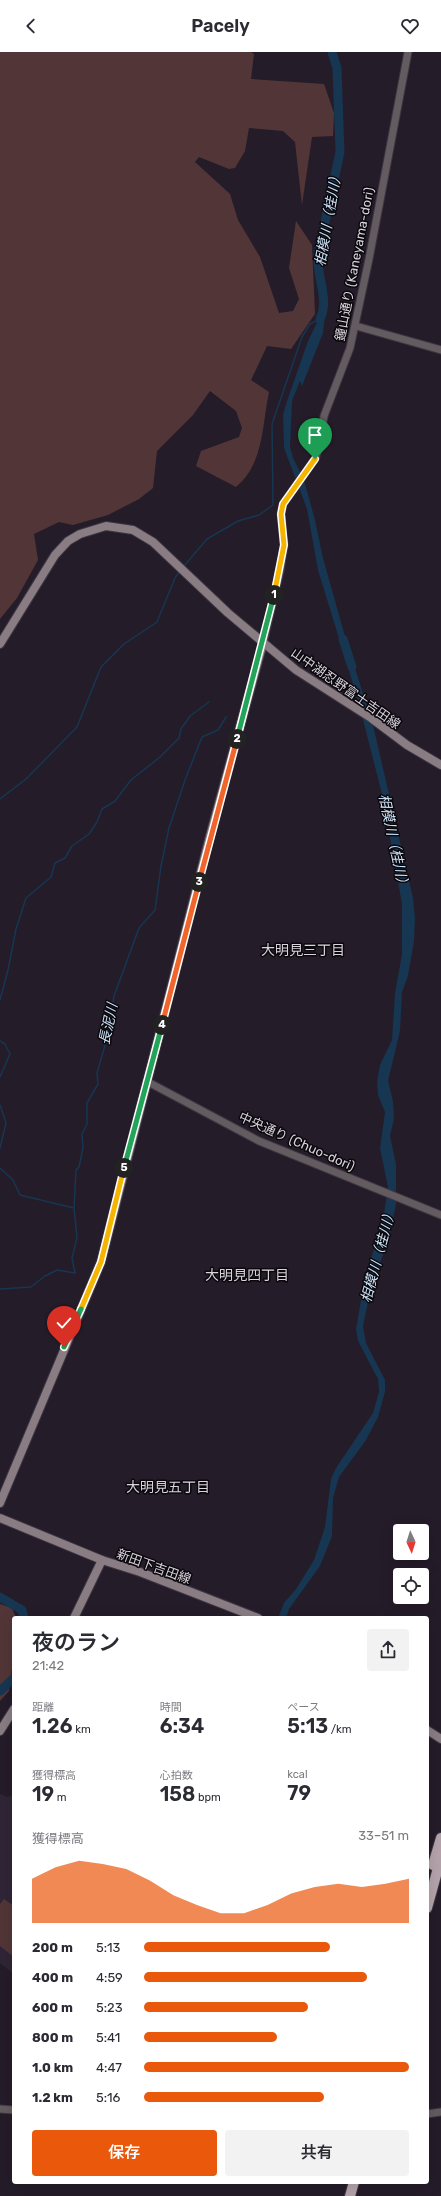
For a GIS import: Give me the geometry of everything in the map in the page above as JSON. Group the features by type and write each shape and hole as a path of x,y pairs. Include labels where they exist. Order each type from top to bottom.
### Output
{"highway":[{"path":"429,1879 441,1838"},
{"path":"429,1901 441,1857"},
{"path":"344,2196 347,2184"},
{"path":"350,2196 353,2184"}],"main road":[{"name":"山中湖忍野富士吉田線","path":"0,644 55,555 68,542 80,534 106,526 133,530 153,542 228,613 296,670 371,718 406,745 441,765"},
{"path":"0,1503 101,1262 210,836 263,642"},
{"path":"0,1518 102,1560"},
{"name":"新田下吉田線","path":"75,1616 102,1560 140,1572 253,1616"},
{"path":"0,1731 12,1712"},
{"path":"429,1731 441,1739"}],"street":[{"name":"鐘山通り (Kaneyama-dori)","path":"263,642 280,571 284,545 281,514 283,504 315,459 320,448 324,416 350,348 356,326 408,52"},
{"path":"356,326 441,350"},
{"name":"中央通り (Chuo-dori)","path":"148,1082 259,1140 441,1215"},
{"path":"0,2109 12,2110"},
{"path":"429,2114 441,2112"}],"shaded area":[{"path":"0,52 251,52 254,54 251,79 324,84 334,113 333,136 312,137 302,205 295,142 283,131 249,128 245,151 235,168 229,169 199,157 195,162 230,194 238,220 260,257 279,313 293,311 299,299 289,268 296,221 312,245 315,314 291,349 267,346 251,380 269,392 257,456 245,478 236,487 196,466 201,451 239,437 242,428 236,411 210,391 193,415 157,451 153,488 139,499 108,515 73,525 59,522 34,534 38,560 17,598 0,619"},
{"path":"0,1604 12,1608 15,1616 12,1616 12,1668 9,1691 0,1701"},
{"path":"0,1794 7,1797 12,1796 12,1972 0,1963"},
{"path":"4,1899 12,1905 12,1955 0,1946 0,1904"}],"water":[{"path":"326,304 323,333 302,386 300,381 292,401 290,447 293,458 304,480 315,520 323,558 348,647 346,650 348,656 352,659 373,725 413,898 415,919 414,941 408,976 402,992 400,1031 388,1081 393,1101 394,1119 390,1136 396,1164 396,1204 390,1234 370,1293 363,1326 366,1343 385,1380 385,1392 378,1417 366,1440 339,1477 333,1498 332,1536 320,1566 289,1609 287,1616 279,1616 284,1603 296,1589 314,1560 325,1527 331,1479 336,1468 373,1413 379,1392 378,1379 358,1341 356,1329 364,1283 384,1214 388,1187 380,1148 385,1112 378,1095 377,1082 380,1065 392,1040 395,993 402,954 402,904 382,794 358,700 318,570 307,509 284,448 283,415 308,341"}],"waterway":[{"name":"相模川（桂川）","path":"320,319 324,304 318,255 340,152 337,68 332,52"},
{"path":"184,566 207,539 238,521 259,515 273,505 272,424 302,337 310,324 318,320"},
{"path":"0,799 26,779 77,727 101,667 124,644 157,622 175,578 180,571"},
{"name":"相模川（桂川）","path":"343,639 352,667"},
{"path":"0,1000 8,970 16,929 26,898 51,877 55,863 65,858 72,846 89,834 97,822 102,809 115,801 131,780 160,757 179,738 181,729 190,716 209,702"},
{"name":"長泥川","path":"0,1289 31,1287 45,1276 57,1270 75,1273 72,1258 77,1238 74,1208 76,1170 79,1167 83,1148 82,1134 87,1124 87,1103 98,1084 97,1073 106,1042 114,996 139,928 155,910 161,866 169,828 185,780 202,737 218,730 226,717"},
{"path":"0,1041 5,1044 10,1054 0,1077"},
{"path":"0,1105 6,1123 0,1148"},
{"path":"0,1168 13,1180 20,1195 74,1208"},
{"path":"0,1597 22,1610 24,1616"},
{"path":"0,1691 12,1680"}],"district":[{"name":"大明見三丁目","path":"303,950"},
{"name":"大明見四丁目","path":"247,1275"},
{"name":"大明見五丁目","path":"168,1487"}],"route":[{"path":"64,1347 101,1262 210,836 263,642 280,571 284,545 281,514 283,504 315,459"}]}
